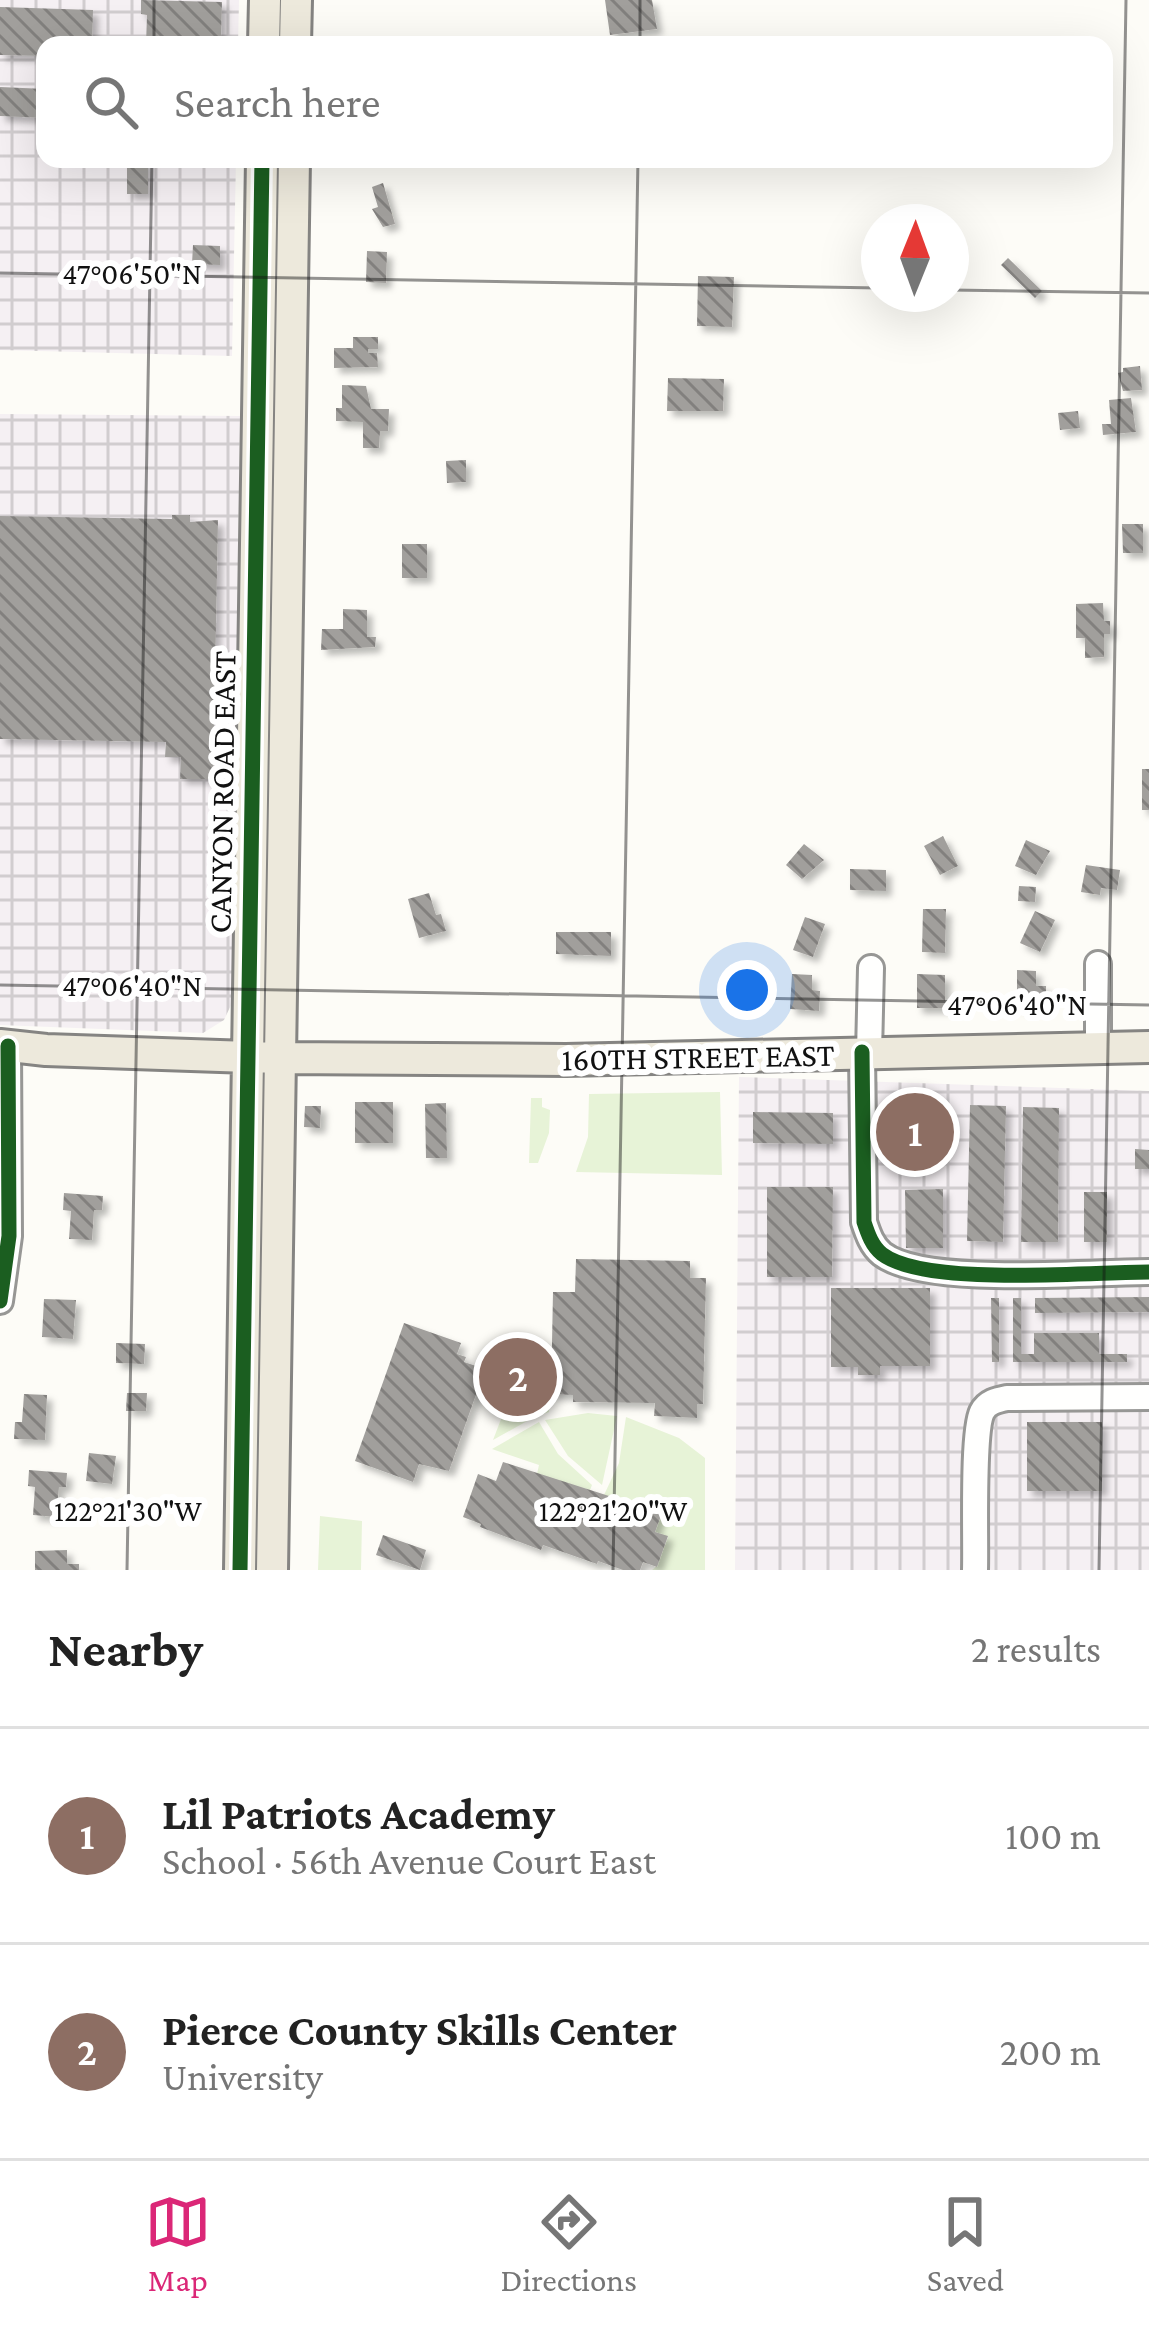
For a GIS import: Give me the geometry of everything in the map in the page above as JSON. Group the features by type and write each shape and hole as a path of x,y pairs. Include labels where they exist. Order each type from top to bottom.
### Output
{"main road":[{"path":"264,36 265,0"},
{"path":"296,0 296,36"},
{"name":"CANYON ROAD EAST","path":"240,1570 262,168"},
{"name":"CANYON ROAD EAST","path":"272,1570 294,168"},
{"name":"160TH STREET EAST","path":"4,1045 246,1058 566,1060 1149,1047"}],"street":[{"path":"1098,964 1098,1049"},
{"path":"871,968 865,1052 864,1220 869,1237 882,1253 921,1269 960,1273 1149,1272"},
{"path":"0,1301 4,1045"},
{"path":"975,1570 983,1409 1007,1398 1149,1397"}],"shaded area":[{"path":"0,0 239,0 238,36 36,36 36,168 236,168 232,356 0,350"},
{"path":"0,414 240,416 232,1003 224,1020 203,1033 0,1025"},
{"path":"739,1077 1149,1091 1149,1570 735,1570"}],"green space":[{"path":"720,1092 722,1175 576,1172 588,1137 589,1094"},
{"path":"531,1098 542,1098 542,1107 550,1110 549,1133 538,1163 529,1163"},
{"path":"529,1345 552,1353 549,1412 543,1414 528,1371"},
{"path":"521,1367 536,1416 493,1440"},
{"path":"588,1413 617,1416 602,1485 568,1456 545,1420"},
{"path":"626,1417 679,1438 705,1458 705,1570 652,1570 668,1537 655,1532 662,1513 604,1495 619,1463"},
{"path":"539,1422 558,1454 592,1485 590,1490 537,1474 539,1465 492,1449"},
{"path":"320,1516 362,1521 361,1570 318,1570"}],"building":[{"path":"141,0 222,2 221,36 146,36 147,15 141,14"},
{"path":"605,0 652,0 657,29 610,35"},
{"path":"0,7 93,10 92,36 36,36 36,56 0,55"},
{"path":"0,87 36,89 36,118 0,116"},
{"path":"127,168 148,168 148,194 127,194"},
{"path":"383,183 395,224 383,227 372,209 378,207 372,187"},
{"path":"193,245 220,246 220,265 192,264"},
{"path":"367,251 387,252 386,283 366,282"},
{"path":"1008,258 1042,291 1035,298 1001,265"},
{"path":"698,276 734,277 732,327 697,326"},
{"path":"353,337 378,337 378,349 368,349 368,353 377,353 378,367 334,368 334,348 353,348"},
{"path":"1140,366 1142,390 1123,391 1118,373"},
{"path":"668,378 724,379 723,411 667,411"},
{"path":"342,385 366,386 371,409 389,409 388,431 380,431 379,448 363,448 363,422 336,421 336,408 342,408"},
{"path":"1131,398 1136,432 1103,435 1102,424 1111,424 1109,400"},
{"path":"1078,411 1080,428 1060,430 1058,413"},
{"path":"466,460 466,482 447,483 446,461"},
{"path":"172,515 190,515 190,522 218,520 213,779 180,779 181,757 165,757 166,742 0,739 0,516 172,519"},
{"path":"1122,524 1143,524 1143,553 1123,553"},
{"path":"402,544 427,544 427,578 402,578"},
{"path":"1103,603 1104,621 1110,621 1110,634 1104,634 1104,657 1085,658 1085,638 1076,638 1076,604"},
{"path":"343,609 367,610 367,637 376,637 375,647 321,650 322,629 343,629"},
{"path":"1142,769 1149,769 1149,810 1142,810"},
{"path":"943,836 958,866 940,875 924,846"},
{"path":"1026,840 1050,851 1036,875 1015,866"},
{"path":"804,844 824,860 802,879 786,865"},
{"path":"1086,865 1120,870 1117,890 1101,888 1100,895 1081,892"},
{"path":"850,869 886,870 886,891 850,890"},
{"path":"1019,886 1036,887 1035,902 1018,901"},
{"path":"429,893 446,931 419,938 408,899"},
{"path":"923,909 946,909 945,953 922,952"},
{"path":"1035,911 1055,920 1040,952 1020,943"},
{"path":"805,917 825,924 813,957 793,950"},
{"path":"556,932 611,932 611,956 556,954"},
{"path":"1017,970 1036,971 1036,986 1046,986 1046,1006 1017,1006"},
{"path":"792,974 812,975 812,990 820,991 819,1011 790,1009"},
{"path":"917,974 945,975 945,1008 917,1008"},
{"path":"355,1102 393,1102 393,1143 355,1143"},
{"path":"446,1103 447,1158 426,1158 425,1104"},
{"path":"970,1105 1006,1106 1003,1242 967,1241"},
{"path":"305,1106 321,1106 320,1128 304,1127"},
{"path":"1023,1107 1059,1108 1058,1242 1021,1242"},
{"path":"753,1112 833,1113 833,1144 753,1143"},
{"path":"889,1119 941,1121 940,1149 888,1147"},
{"path":"1135,1149 1149,1150 1149,1169 1135,1169"},
{"path":"767,1187 833,1187 832,1277 767,1277"},
{"path":"943,1189 943,1248 906,1248 905,1190"},
{"path":"1084,1192 1107,1192 1107,1242 1084,1242"},
{"path":"64,1193 103,1196 102,1210 94,1210 92,1240 69,1239 71,1211 63,1210"},
{"path":"576,1259 690,1261 690,1278 706,1278 703,1404 697,1404 697,1418 654,1416 655,1403 573,1402 573,1395 551,1394 553,1292 575,1292"},
{"path":"831,1288 930,1288 930,1366 880,1366 880,1375 858,1375 858,1367 831,1367"},
{"path":"1149,1297 1149,1312 1035,1313 1035,1298"},
{"path":"991,1298 999,1298 999,1362 992,1362"},
{"path":"1013,1298 1021,1298 1021,1354 1034,1354 1034,1333 1099,1333 1099,1354 1127,1354 1127,1362 1013,1362"},
{"path":"44,1299 76,1300 73,1339 42,1337"},
{"path":"404,1323 461,1343 457,1354 466,1357 464,1362 485,1369 449,1471 419,1464 413,1482 355,1461"},
{"path":"116,1343 145,1344 144,1364 116,1363"},
{"path":"127,1393 147,1393 146,1411 126,1411"},
{"path":"24,1394 47,1395 45,1440 14,1439 15,1422 22,1422"},
{"path":"1027,1422 1102,1422 1102,1491 1027,1491"},
{"path":"89,1453 116,1456 112,1484 86,1481"},
{"path":"503,1462 662,1513 655,1532 668,1536 657,1567 643,1562 640,1570 623,1570 543,1545 541,1550 463,1517 478,1474 496,1481"},
{"path":"29,1470 67,1473 66,1487 59,1487 56,1517 33,1515 35,1487 28,1486"},
{"path":"383,1535 426,1550 420,1570 376,1555"},
{"path":"67,1550 67,1564 79,1564 79,1570 35,1570 35,1551"}],"cycle path":[{"path":"240,1570 262,168"},
{"path":"0,1301 9,1236 8,1046"},
{"path":"862,1052 864,1222 882,1254 903,1264 970,1274 1149,1272"}],"place":[{"name":"Lil Patriots Academy","path":"915,1132"},
{"name":"Pierce County Skills Center","path":"518,1377"}]}
